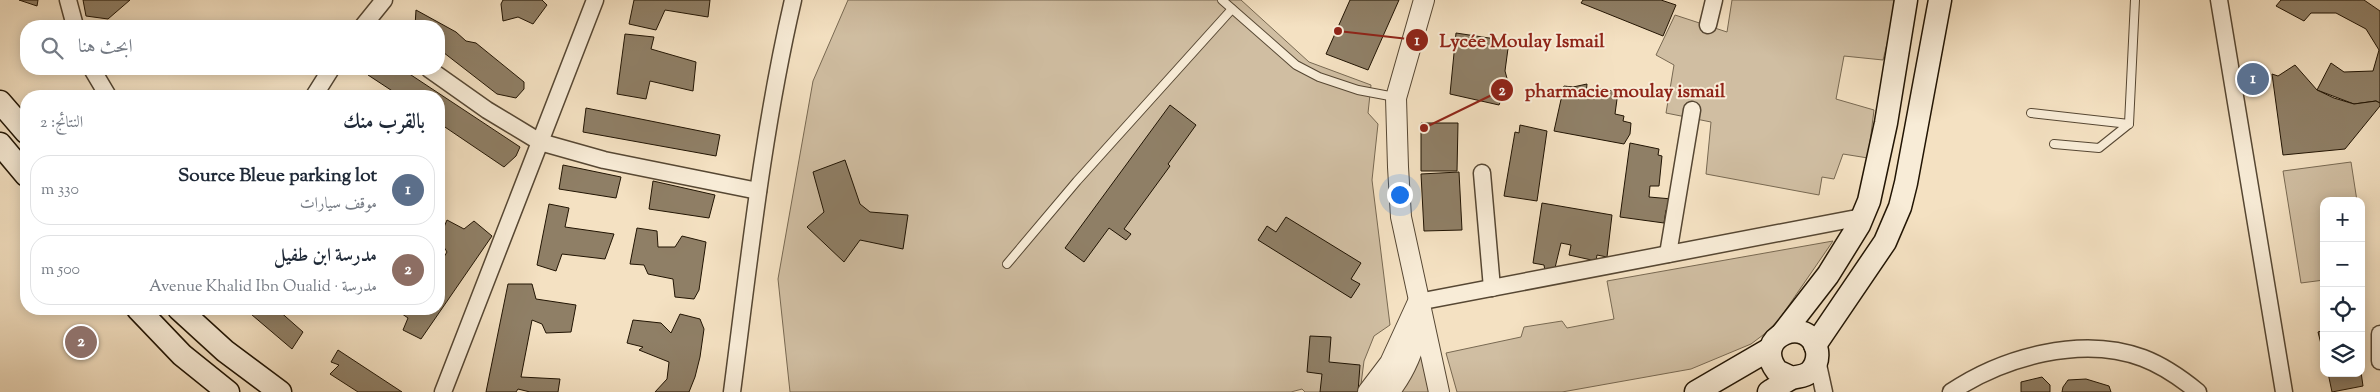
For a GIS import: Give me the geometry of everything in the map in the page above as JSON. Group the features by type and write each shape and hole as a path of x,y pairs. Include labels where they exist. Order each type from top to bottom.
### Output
{"main road":[{"path":"1796,383 1781,375 1773,366 1777,341 1828,275 1862,217 1876,177 1906,0"},
{"path":"1769,392 1796,383 1808,374 1816,353 1885,242 1898,213 1906,182 1940,0"},
{"path":"0,102 20,125"},
{"path":"0,144 20,168"},
{"path":"144,315 182,355 228,392"},
{"path":"186,315 225,351 280,392"},
{"path":"1696,392 1777,341 1802,332 1816,353"}],"street":[{"path":"68,0 73,20"},
{"path":"370,20 384,0"},
{"path":"443,392 594,0"},
{"path":"732,392 758,191 773,96 793,0"},
{"path":"1424,0 1396,98 1400,216 1439,392"},
{"path":"1708,25 1714,0"},
{"path":"2219,0 2284,392"},
{"path":"96,75 104,90"},
{"path":"318,90 328,75"},
{"path":"437,75 487,110 540,142 604,160 758,191"},
{"path":"1668,254 1692,110"},
{"path":"1482,173 1492,288"},
{"path":"1368,392 1390,363 1420,310 1492,288 1862,217"},
{"path":"1389,392 1404,372 1409,361 1420,310"},
{"path":"2380,334 2380,361"},
{"path":"1951,392 1974,376 2006,363 2035,355 2078,349 2109,350 2143,358 2171,370 2198,392"},
{"path":"1816,353 1824,392"}],"lane":[{"path":"1222,0 1296,65 1319,77 1358,90 1396,98"},
{"path":"2054,144 2099,148 2129,124 2135,0"},
{"path":"1007,264 1084,174 1232,9"},
{"path":"2031,113 2129,124"}],"shaded area":[{"path":"848,0 1241,0 1309,62 1371,85 1368,113 1378,124 1372,180 1390,325 1374,336 1364,361 1360,392 1305,392 1302,389 1291,392 790,392 778,279 813,81"},
{"path":"1732,0 1898,0 1883,60 1844,56 1836,99 1874,110 1868,158 1843,154 1834,179 1822,177 1819,195 1706,174 1711,122 1666,113 1674,65 1656,55 1675,15 1727,32"},
{"path":"2351,162 2356,197 2320,197 2320,281 2301,283 2283,171"},
{"path":"1833,241 1778,321 1763,335 1751,344 1691,369 1562,392 1457,392 1446,353 1521,337 1524,327 1562,321 1567,328 1614,319 1607,281"},
{"path":"1421,354 1430,392 1398,392"}],"building":[{"path":"19,0 38,0 37,6"},
{"path":"83,0 130,0 108,19 86,16"},
{"path":"503,0 542,0 547,5 533,24 518,17 503,21 501,4"},
{"path":"634,0 710,0 708,17 665,10 656,30 629,24"},
{"path":"1350,0 1399,0 1368,70 1326,54"},
{"path":"1583,0 1661,0 1676,5 1663,36 1581,3"},
{"path":"2281,0 2364,0 2380,11 2380,103 2376,101 2354,104 2317,90 2331,63 2344,72 2373,71 2379,50 2366,29 2336,13 2311,13 2304,21 2276,6"},
{"path":"416,10 434,20 415,20"},
{"path":"445,26 466,41 476,43 524,82 524,89 516,98 497,94 445,54"},
{"path":"1456,33 1509,41 1505,71 1508,82 1499,105 1450,94"},
{"path":"625,34 654,37 651,49 696,62 693,91 650,81 646,99 617,94"},
{"path":"2295,65 2317,90 2334,98 2354,104 2376,101 2380,103 2380,106 2345,149 2283,155 2272,74 2278,76"},
{"path":"368,75 411,75 434,90 391,90"},
{"path":"1587,84 1586,95 1597,97 1597,88 1618,92 1615,114 1624,116 1623,121 1631,123 1630,134 1624,144 1554,131 1564,86 1573,87"},
{"path":"445,97 520,147 516,156 504,167 445,127"},
{"path":"1170,105 1196,125 1168,164 1170,166 1124,229 1131,234 1126,240 1109,228 1084,262 1065,248"},
{"path":"586,108 720,135 716,156 583,132"},
{"path":"1421,123 1458,123 1457,171 1421,171"},
{"path":"1520,125 1547,131 1537,201 1504,196 1515,132 1519,133"},
{"path":"1630,143 1659,149 1658,155 1662,156 1659,186 1650,186 1649,197 1672,199 1670,210 1666,210 1664,223 1620,217"},
{"path":"845,160 860,204 870,212 908,215 903,249 860,240 844,262 807,227 824,212 813,172"},
{"path":"563,165 621,177 616,198 559,189"},
{"path":"1459,172 1462,230 1424,231 1421,174"},
{"path":"653,181 715,195 709,218 649,209"},
{"path":"1542,203 1612,215 1607,257 1597,255 1596,261 1569,255 1571,245 1561,243 1554,272 1545,271 1544,265 1533,263"},
{"path":"549,204 569,208 565,227 614,234 605,259 562,254 556,271 537,265"},
{"path":"1286,217 1361,263 1351,279 1360,284 1351,298 1258,240 1267,226 1276,232"},
{"path":"447,220 464,229 474,221 492,236 445,304 445,255 447,252 445,249 445,225"},
{"path":"637,228 657,231 658,247 675,247 682,236 706,242 699,290 694,299 675,297 673,279 648,274 644,265 630,264"},
{"path":"508,284 532,284 536,299 576,305 571,332 546,333 542,324 532,320 521,377 560,379 558,392 530,392 518,389 516,392 486,392"},
{"path":"680,314 700,319 704,329 695,377 689,392 655,392 667,379 669,362 639,350 643,347 627,343 633,320 661,323 671,333"},
{"path":"252,315 284,315 303,332 292,349"},
{"path":"404,315 438,315 421,339 403,330 408,318"},
{"path":"1310,336 1331,337 1329,362 1360,365 1358,392 1320,392 1322,374 1307,372"},
{"path":"338,350 402,392 358,392 330,374 339,365 331,362"},
{"path":"2042,377 2050,385 2050,392 2021,392 2021,382"},
{"path":"2329,377 2362,377 2363,386 2332,392"},
{"path":"2086,379 2109,386 2111,392 2062,392 2068,380"}],"place":[{"name":"Lycée Moulay Ismail","path":"1338,31"},
{"name":"Source Bleue parking lot","path":"2253,79"},
{"name":"pharmacie moulay ismail","path":"1424,128"},
{"name":"مدرسة ابن طفيل","path":"81,342"}]}
